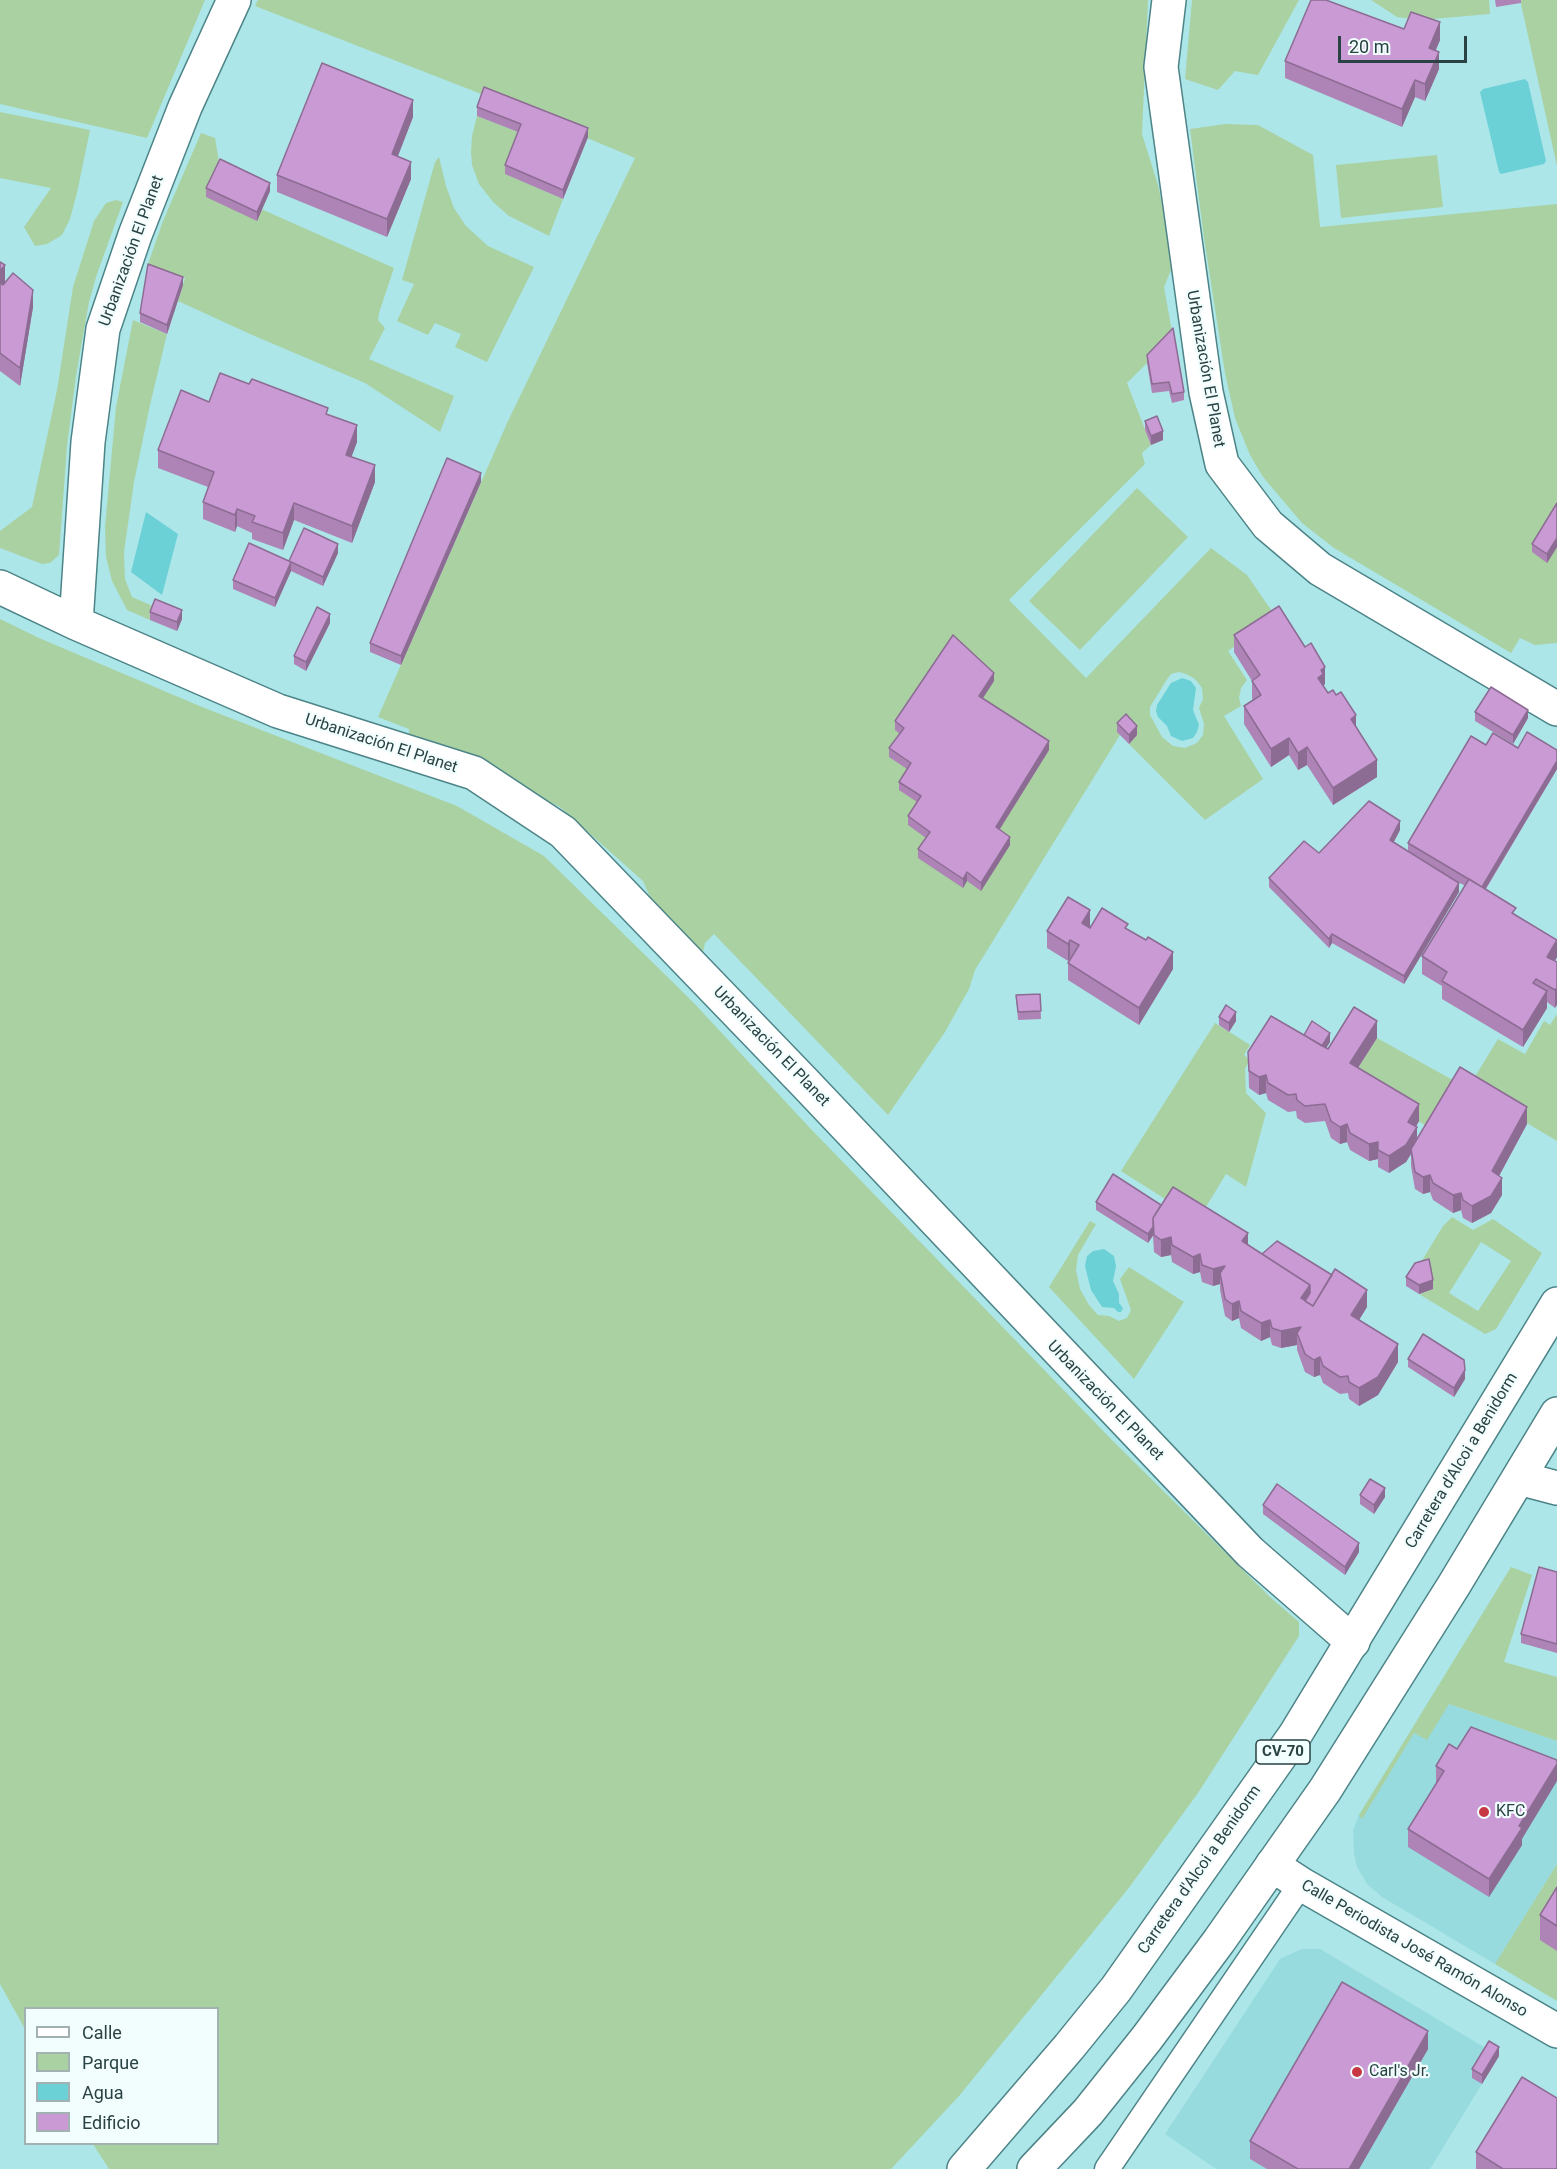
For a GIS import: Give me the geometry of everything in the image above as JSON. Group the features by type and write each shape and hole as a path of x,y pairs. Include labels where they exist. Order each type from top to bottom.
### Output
{"street":[{"name":"Urbanización El Planet","path":"76,623 88,442 103,329 135,235 181,118 234,0"},
{"name":"Urbanización El Planet","path":"1169,0 1161,67 1206,392 1222,464 1268,525 1320,569 1557,710"},
{"name":"Urbanización El Planet","path":"0,586 76,623 278,711 474,773 563,832 1250,1552 1353,1642"},
{"name":"Carretera d'Alcoi a Benidorm","path":"964,2169 1070,2047 1116,1989 1295,1735 1557,1304"},
{"path":"1034,2169 1088,2112 1147,2038 1219,1941 1325,1790 1454,1585 1557,1414"},
{"path":"1519,1478 1557,1488"},
{"name":"Calle Periodista José Ramón Alonso","path":"1272,1865 1301,1884 1557,2031"}],"lane":[{"path":"1107,2169 1301,1884"}],"shaded area":[{"path":"1431,1698 1557,1741 1557,1864 1495,1964 1382,1897 1367,1884 1357,1867 1353,1830 1359,1815"},
{"path":"1302,1949 1320,1949 1499,2056 1430,2169 1216,2169 1165,2134 1280,1959"}],"green space":[{"path":"0,0 205,0 147,138 0,104"},
{"path":"258,0 1148,0 1142,134 1158,185 1174,263 1164,287 1173,337 1127,383 1151,445 1142,453 1145,464 1009,600 1086,678 1211,548 1247,575 1276,617 1228,651 1247,680 1241,688 1239,698 1241,706 1224,716 1263,779 1205,820 1129,744 1137,735 1117,731 1120,735 975,970 969,989 945,1032 888,1115 714,934 705,943 703,952 676,931 656,911 643,881 560,807 476,765 409,738 409,729 378,717 508,421 635,158 484,95 255,6","holes":["1179,672 1195,679 1202,688 1203,699 1199,708 1204,724 1203,735 1197,743 1185,748 1173,746 1162,737 1150,715 1150,707 1171,674"]},
{"path":"1192,0 1299,0 1258,75 1235,71 1218,90 1185,79"},
{"path":"1371,0 1489,0 1490,14 1421,20 1397,17"},
{"path":"1520,0 1557,0 1557,166 1521,4"},
{"path":"0,112 90,130 70,219 62,235 47,244 35,246 24,227 51,188 0,178"},
{"path":"477,116 521,133 506,174 563,199 549,236 509,216 493,202 479,184 472,165 471,152"},
{"path":"1225,124 1258,125 1313,155 1320,227 1557,204 1557,643 1535,645 1520,638 1511,653 1334,548 1302,523 1263,477 1250,455 1235,418 1225,373 1190,129"},
{"path":"201,133 215,138 220,168 261,209 394,268 379,313 378,320 385,328 369,359 454,396 440,432 365,383 178,301 185,278 148,264 163,221"},
{"path":"1437,155 1443,207 1341,218 1336,165"},
{"path":"439,157 454,208 466,226 488,246 534,267 487,362 455,347 461,334 435,323 428,335 397,321 414,284 402,280 435,162"},
{"path":"116,200 123,202 89,302 76,376 67,446 59,555 50,563 42,564 0,548 0,531 32,507 57,390 73,287 94,221 106,203"},
{"path":"133,320 167,334 134,482 124,552 125,579 132,597 155,607 150,620 127,610 112,581 106,557 105,527 116,407"},
{"path":"1137,488 1188,537 1080,650 1029,601"},
{"path":"0,619 39,638 202,707 457,806 544,856 693,1002 809,1127 1111,1439 1270,1597 1299,1622 1299,1636 1198,1793 1128,1889 959,2096 891,2169 109,2169 94,2145 219,2145 219,2007 24,2007 24,2027 0,1984"},
{"path":"1557,1014 1557,1141 1468,1088 1498,1039 1525,1054 1544,1021 1550,1025"},
{"path":"1215,1023 1250,1045 1244,1055 1250,1060 1245,1069 1246,1093 1266,1113 1246,1187 1226,1174 1198,1220 1121,1171"},
{"path":"1377,1038 1460,1084 1433,1130 1350,1080"},
{"path":"1452,1217 1473,1230 1493,1219 1542,1253 1496,1329 1485,1334 1419,1294 1433,1289 1415,1272 1443,1226","holes":["1481,1242 1511,1261 1478,1311 1449,1293"]},
{"path":"1090,1221 1096,1224 1078,1255 1076,1270 1080,1289 1098,1315 1109,1316 1119,1321 1127,1318 1131,1310 1120,1279 1129,1267 1184,1302 1134,1379 1049,1287"},
{"path":"1511,1567 1532,1575 1504,1662 1557,1677 1557,1741 1449,1704 1427,1740 1414,1733 1362,1819 1359,1815"},
{"path":"1557,1864 1557,2001 1495,1964"}],"water":[{"path":"1525,79 1528,82 1546,161 1544,164 1501,174 1480,92 1483,89"},
{"path":"146,512 178,534 162,595 131,572"},
{"path":"1182,678 1191,681 1196,688 1193,710 1199,725 1193,738 1182,741 1171,736 1156,711 1157,705 1171,683"},
{"path":"1104,1249 1114,1256 1116,1266 1113,1281 1119,1294 1119,1303 1123,1308 1121,1312 1114,1308 1102,1307 1091,1290 1085,1266 1087,1256 1093,1251"}],"building":[{"path":"1311,0 1326,0 1404,29 1411,12 1440,22 1429,48 1439,52 1425,84 1415,80 1402,109 1285,61"},
{"path":"322,63 413,100 392,154 411,162 387,219 277,175"},
{"path":"484,87 588,128 563,190 505,165 521,124 477,107"},
{"path":"220,159 270,183 257,212 206,188"},
{"path":"148,264 183,277 167,325 140,313"},
{"path":"13,273 33,290 20,368 0,353 0,283 3,285"},
{"path":"1173,328 1184,392 1172,394 1169,382 1152,384 1147,355"},
{"path":"220,373 249,384 252,379 328,408 326,414 357,425 346,455 375,465 352,526 294,503 283,533 252,522 255,516 237,509 235,515 203,502 214,472 158,450 181,390 209,402"},
{"path":"1157,416 1163,431 1151,436 1145,421"},
{"path":"447,458 481,473 401,656 370,643"},
{"path":"1557,503 1557,538 1547,554 1532,544"},
{"path":"304,528 338,544 323,577 289,561"},
{"path":"249,543 291,562 275,598 233,580"},
{"path":"155,599 182,610 177,622 150,612"},
{"path":"1279,606 1305,647 1311,643 1325,667 1321,670 1323,674 1318,678 1328,693 1333,690 1336,695 1341,692 1356,715 1351,719 1377,760 1333,788 1307,747 1298,753 1289,738 1271,749 1244,706 1261,695 1252,681 1260,675 1234,635"},
{"path":"317,607 330,614 306,662 294,656"},
{"path":"953,635 994,673 979,696 1049,741 996,827 1010,837 981,883 967,872 963,879 918,849 930,832 908,816 921,796 899,782 911,763 889,748 904,728 895,721"},
{"path":"1491,687 1528,710 1513,735 1475,712"},
{"path":"1126,714 1137,726 1129,735 1117,723"},
{"path":"1527,732 1557,750 1557,761 1482,887 1408,843 1471,736 1486,745 1493,733 1518,748"},
{"path":"1369,801 1400,821 1390,840 1459,883 1404,976 1332,934 1329,939 1269,878 1304,841 1319,853"},
{"path":"1469,879 1516,908 1512,913 1557,940 1547,957 1557,962 1557,988 1555,990 1536,979 1533,983 1547,991 1523,1030 1442,981 1447,972 1422,956"},
{"path":"1068,897 1090,910 1082,923 1090,928 1102,908 1128,924 1125,928 1146,940 1148,937 1173,952 1139,1008 1068,963 1079,945 1070,940 1068,944 1047,931"},
{"path":"1040,994 1041,1011 1018,1012 1016,995"},
{"path":"1226,1005 1236,1012 1229,1023 1219,1017"},
{"path":"1354,1007 1377,1021 1350,1063 1419,1104 1408,1122 1417,1127 1406,1145 1389,1156 1378,1150 1378,1142 1369,1144 1350,1133 1347,1124 1340,1127 1331,1121 1325,1104 1305,1106 1297,1100 1296,1094 1288,1095 1268,1083 1266,1075 1259,1077 1249,1071 1248,1052 1271,1016 1328,1049"},
{"path":"1312,1021 1330,1033 1322,1046 1304,1035"},
{"path":"1460,1067 1527,1107 1492,1171 1502,1178 1491,1196 1472,1206 1463,1200 1461,1193 1453,1195 1433,1183 1430,1175 1423,1177 1415,1172 1411,1149"},
{"path":"1113,1174 1161,1205 1153,1218 1153,1227 1148,1234 1096,1202"},
{"path":"1173,1187 1248,1233 1242,1241 1310,1285 1301,1298 1313,1306 1335,1269 1367,1290 1351,1315 1398,1344 1378,1377 1359,1388 1349,1382 1348,1376 1340,1377 1323,1366 1320,1357 1314,1360 1305,1354 1297,1333 1301,1327 1281,1331 1272,1328 1270,1320 1261,1323 1241,1311 1239,1301 1232,1304 1225,1299 1220,1273 1225,1266 1213,1269 1202,1265 1200,1254 1193,1257 1172,1245 1171,1237 1161,1240 1154,1235 1153,1218"},
{"path":"1277,1241 1332,1275 1313,1306 1305,1301 1310,1293 1310,1285 1262,1254"},
{"path":"1429,1259 1433,1280 1419,1285 1406,1277 1415,1263"},
{"path":"1423,1334 1464,1360 1465,1370 1454,1388 1408,1359"},
{"path":"1370,1479 1385,1488 1374,1505 1360,1495"},
{"path":"1277,1484 1359,1543 1345,1567 1263,1505"},
{"path":"1539,1567 1557,1572 1557,1644 1521,1634"},
{"name":"KFC","path":"1471,1727 1557,1760 1557,1764 1519,1826 1522,1828 1489,1879 1408,1829 1444,1771 1436,1766 1449,1744 1457,1749"},
{"path":"1557,1887 1557,1926 1540,1915"},
{"name":"Carl's Jr.","path":"1342,1982 1428,2031 1349,2169 1298,2169 1250,2141"},
{"path":"1489,2041 1499,2047 1482,2075 1472,2069"},
{"path":"1522,2077 1557,2098 1557,2169 1503,2169 1476,2152"}],"place":[{"name":"KFC","path":"1484,1812"},
{"name":"Carl's Jr.","path":"1357,2072"}]}
